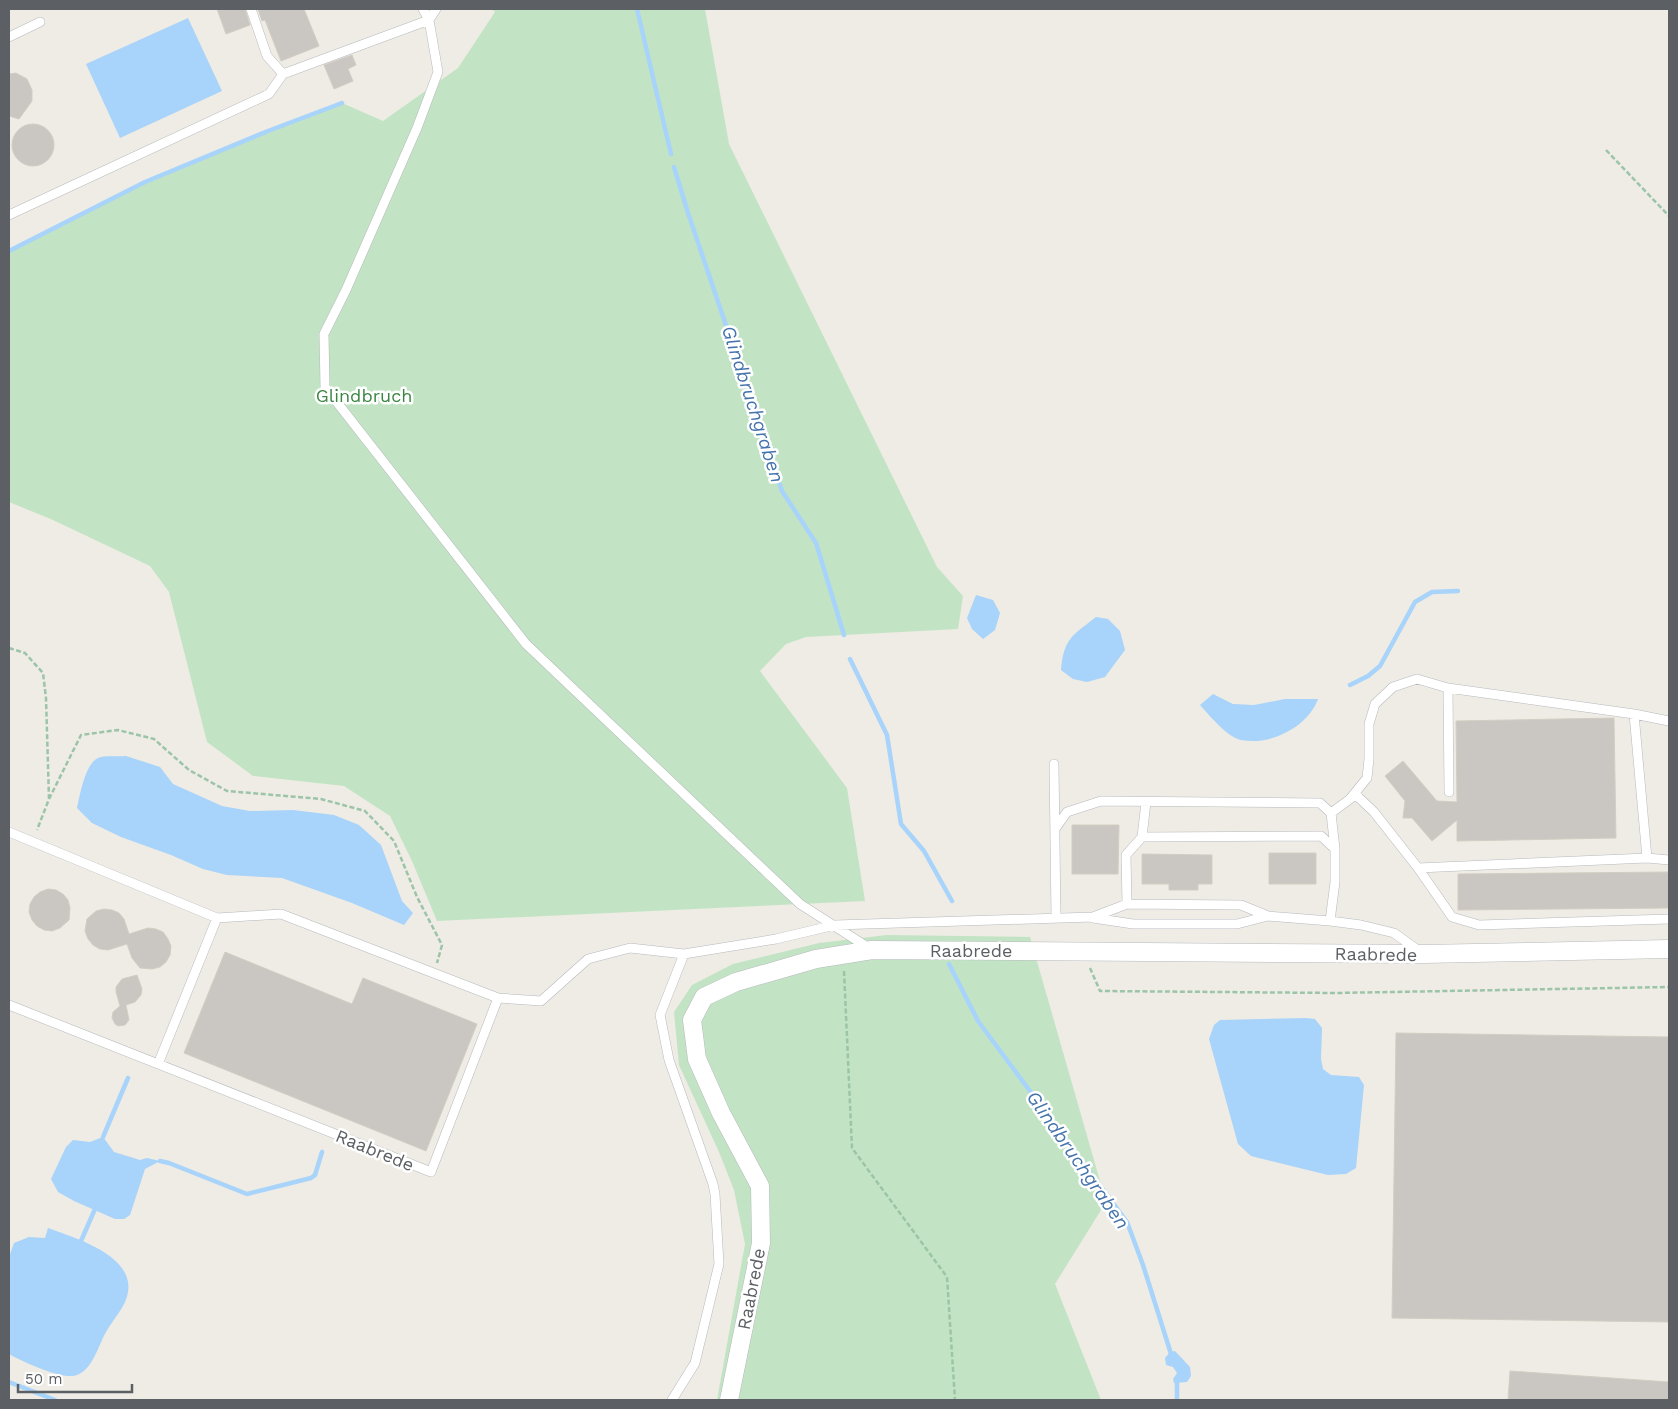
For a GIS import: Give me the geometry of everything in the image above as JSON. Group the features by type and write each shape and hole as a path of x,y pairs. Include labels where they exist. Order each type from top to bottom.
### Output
{"street":[{"name":"Raabrede","path":"729,1400 761,1243 760,1186 722,1113 697,1059 692,1020 704,997 736,982 816,959 872,950 1423,954 1669,949"}],"lane":[{"path":"251,9 267,56 284,74"},
{"path":"423,9 428,20 438,72 417,128 346,290 324,334 325,387 526,644 800,904 872,950"},
{"path":"10,211 269,94 284,74 428,20 436,9"},
{"path":"9,36 40,22"},
{"path":"1330,813 1355,794 1367,778 1369,724 1375,704 1393,687 1417,679 1448,688 1634,714 1669,721"},
{"path":"1448,688 1449,792"},
{"path":"1634,714 1647,858"},
{"path":"1054,764 1056,918"},
{"path":"1355,794 1374,812 1418,868 1452,917 1479,925 1669,920"},
{"path":"1055,829 1068,812 1101,801 1320,803 1330,813 1335,849 1335,882 1330,921"},
{"path":"1126,904 1126,855 1142,837 1146,802"},
{"path":"9,832 217,918 281,914 498,998 541,1000 588,959 630,948 684,954 776,939 835,925 1056,918 1093,918 1133,924 1237,924 1268,916"},
{"path":"1142,837 1321,836 1335,849"},
{"path":"1418,868 1647,858 1669,860"},
{"path":"1093,918 1126,904 1241,905 1268,916 1361,925 1394,933 1423,954"},
{"path":"158,1064 217,918"},
{"path":"672,1400 695,1362 719,1264 713,1184 669,1060 660,1015 684,954"},
{"name":"Raabrede","path":"9,1005 431,1172 498,998"}],"path":[{"path":"1606,150 1669,216"},
{"path":"9,648 25,653 43,674 46,698 49,799"},
{"path":"33,842 49,799 81,735 118,730 154,740 189,770 227,790 322,799 365,812 394,841 418,897 442,945 435,974"},
{"path":"1082,951 1100,991 1336,993 1669,986"},
{"path":"843,955 852,1148 947,1277 955,1400"}],"green space":[{"name":"Glindbruch","path":"492,9 705,9 729,144 937,567 963,596 958,629 806,637 786,644 760,671 847,788 865,901 437,921 412,861 390,816 344,786 253,776 207,742 169,592 150,566 53,520 9,502 9,251 145,182 268,131 342,103 383,121 458,68 495,12"},
{"path":"887,935 1030,937 1106,1202 1055,1284 1101,1400 717,1400 745,1244 734,1190 719,1152 679,1065 674,1012 692,985 733,964 819,943"}],"water":[{"path":"188,18 222,91 120,138 86,64"},
{"path":"976,595 993,600 1000,613 995,630 983,639 972,629 967,618"},
{"path":"1096,617 1108,619 1120,631 1125,650 1105,677 1087,682 1073,679 1061,670 1064,651 1075,634"},
{"path":"1213,694 1233,704 1254,705 1285,699 1318,699 1306,718 1297,726 1275,737 1252,741 1241,740 1230,735 1200,705"},
{"path":"126,756 160,767 173,784 222,806 250,811 293,810 334,815 359,825 381,845 402,901 413,913 404,925 352,903 282,878 227,875 203,869 121,837 92,823 77,808 86,773 93,761 98,758"},
{"path":"1315,1019 1322,1028 1321,1059 1323,1069 1331,1075 1359,1077 1364,1085 1356,1168 1346,1174 1328,1175 1251,1156 1238,1144 1209,1039 1214,1025 1220,1020"},
{"path":"103,1137 114,1152 140,1160 147,1158 160,1161 145,1169 130,1215 124,1219 115,1219 74,1201 58,1192 51,1179 66,1147 73,1140 90,1142"},
{"path":"48,1228 100,1250 122,1268 127,1279 128,1292 125,1303 106,1332 87,1368 77,1375 53,1373 9,1354 9,1257 14,1243 29,1237 45,1238"},
{"path":"1175,1351 1190,1367 1191,1376 1187,1382 1174,1383 1173,1379 1177,1373 1173,1367 1166,1365 1165,1358 1170,1352"}],"building":[{"path":"217,9 245,9 250,25 226,34"},
{"path":"258,9 304,9 319,46 281,61 265,20 262,21"},
{"path":"352,55 356,65 348,69 353,81 334,89 324,65"},
{"path":"16,73 27,79 32,90 32,101 19,119 9,116 9,74"},
{"path":"37,124 45,127 51,133 54,145 51,157 45,163 29,166 21,163 15,157 12,141 15,133 21,127"},
{"path":"1614,718 1616,838 1457,841 1457,820 1432,841 1412,818 1403,818 1405,801 1385,776 1403,761 1437,801 1457,802 1456,721"},
{"path":"1072,825 1119,825 1118,874 1072,874"},
{"path":"1269,853 1316,853 1316,884 1269,884"},
{"path":"1142,854 1212,855 1212,884 1198,884 1198,890 1169,890 1169,884 1142,884"},
{"path":"1669,872 1669,908 1458,910 1458,874"},
{"path":"48,889 56,890 63,894 68,900 70,908 69,920 60,928 52,931 44,930 37,926 29,912 30,904 34,897"},
{"path":"104,909 119,913 124,919 129,934 148,928 163,932 171,946 170,955 166,962 160,967 152,969 140,968 132,958 127,944 108,950 100,949 93,945 85,931 87,919 96,911"},
{"path":"225,952 352,1004 363,978 477,1024 426,1151 184,1053"},
{"path":"137,975 142,989 141,995 135,1002 126,1005 129,1020 125,1025 118,1026 112,1018 113,1012 120,1006 116,987 122,979"},
{"path":"1396,1033 1669,1037 1669,1322 1392,1318"},
{"path":"1510,1371 1669,1382 1669,1400 1508,1400"}],"waterway":[{"name":"Glindbruchgraben","path":"637,9 671,154"},
{"path":"9,251 145,182 268,131 342,103"},
{"name":"Glindbruchgraben","path":"674,167 782,491 816,543 844,635"},
{"path":"1350,685 1368,676 1380,666 1415,602 1432,592 1458,591"},
{"name":"Glindbruchgraben","path":"850,659 887,735 901,824 924,851 952,901"},
{"name":"Glindbruchgraben","path":"949,964 978,1021 1127,1222 1143,1265 1172,1357"},
{"path":"103,1137 128,1078"},
{"path":"160,1161 247,1194 311,1178 315,1175 322,1152"},
{"path":"81,1241 95,1209"},
{"name":"Glindbruchgraben","path":"1177,1378 1177,1400"},
{"path":"9,1382 55,1400"}]}
